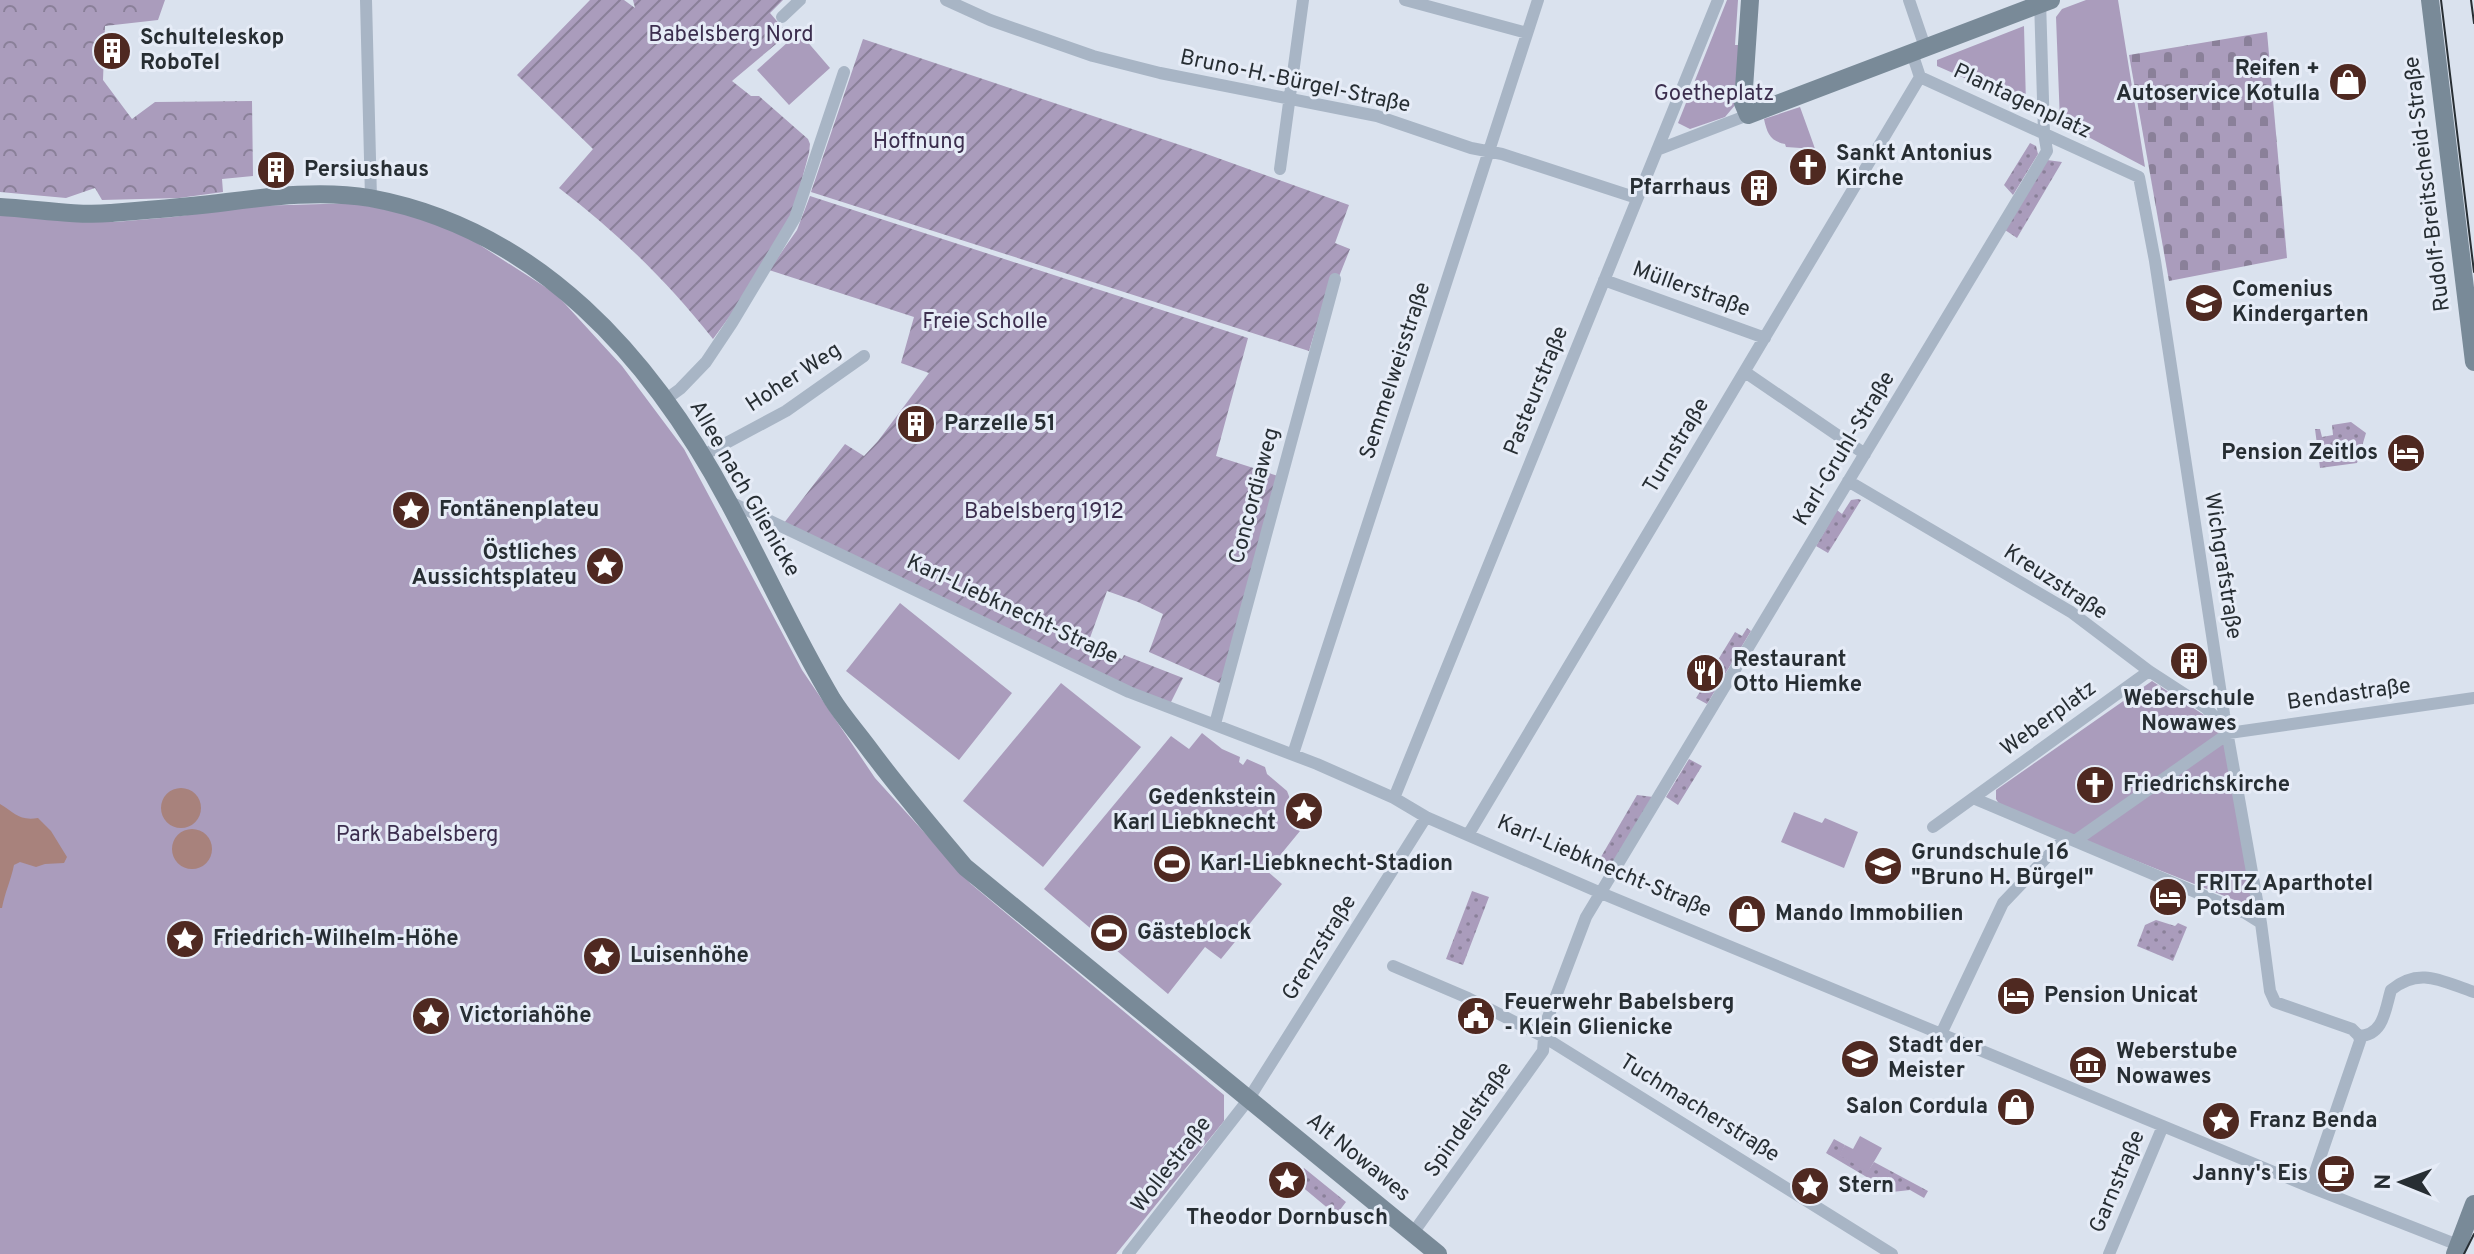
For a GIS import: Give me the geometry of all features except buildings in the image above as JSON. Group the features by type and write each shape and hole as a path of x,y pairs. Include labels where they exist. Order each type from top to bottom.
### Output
{"street":[{"path":"366,0 371,198"},
{"path":"782,17 800,0"},
{"name":"Bruno-H.-Bürgel-Straße","path":"946,0 990,20 1093,56 1160,73 1377,116 1637,198"},
{"path":"1280,169 1303,0"},
{"path":"1405,0 1527,33"},
{"name":"Semmelweisstraße","path":"1293,754 1538,0"},
{"name":"Pasteurstraße","path":"1394,798 1718,0"},
{"path":"1748,115 1743,103 1750,0"},
{"name":"Plantagenplatz","path":"1909,0 1919,50 1920,77 2131,173"},
{"name":"Rudolf-Breitscheid-Straße","path":"2430,0 2468,272 2474,362"},
{"path":"1657,150 2044,1"},
{"name":"Karl-Gruhl-Straße","path":"1601,893 2047,151 2044,133 2044,1"},
{"path":"665,400 706,362 795,218 844,72"},
{"name":"Turnstraße","path":"1468,835 1920,77"},
{"name":"Wichgrafstraße","path":"2131,173 2139,177 2155,261 2229,733"},
{"name":"Allee nach Glienicke","path":"0,207 105,213 261,196 348,195 371,198 421,210 455,223 563,287 591,313 665,400 728,501 834,702 905,797 965,867 1248,1100"},
{"name":"Concordiaweg","path":"1215,724 1335,279"},
{"name":"Müllerstraße","path":"1604,280 1765,338"},
{"name":"Hoher Weg","path":"702,456 786,411 864,356"},
{"path":"1745,372 1865,454"},
{"name":"Kreuzstraße","path":"1848,481 2071,612 2149,671 2206,708 2229,733"},
{"name":"Karl-Liebknecht-Straße","path":"728,501 1129,692 1293,754 1394,798 1426,817 1601,893 2462,1250"},
{"name":"Weberplatz","path":"1933,827 2149,671"},
{"name":"Bendastraße","path":"2229,733 2474,698"},
{"path":"1941,1034 2003,903 2070,839 2229,733 2270,991 2275,1002 2352,1029 2359,1036 2360,1047 2310,1187"},
{"path":"1973,798 2231,907 2261,923"},
{"name":"Grenzstraße","path":"1248,1100 1426,817"},
{"name":"Spindelstraße","path":"1413,1233 1543,1051 1545,1025 1586,917 1601,893"},
{"name":"Tuchmacherstraße","path":"1393,966 1468,998 1544,1037 1892,1254"},
{"path":"2359,1036 2369,1035 2379,1028 2391,990 2409,979 2426,976 2474,992"},
{"name":"Alt Nowawes","path":"1248,1100 1438,1254"},
{"name":"Wollestraße","path":"1128,1254 1248,1100"},
{"name":"Garnstraße","path":"2109,1254 2163,1126"},
{"path":"2462,1250 2474,1204"}],"green space":[{"path":"0,0 165,0 158,20 105,26 103,80 132,119 155,102 252,101 253,176 222,179 223,192 179,198 102,200 95,188 66,198 0,192"},
{"name":"Babelsberg Nord","path":"590,0 624,0 635,8 633,0 783,0 770,13 788,34 732,81 751,96 759,96 808,139 809,153 794,209 738,305 713,339 641,259 559,188 593,149 517,75"},
{"name":"Goetheplatz","path":"1727,0 1738,0 1735,45 1741,45 1736,104 1725,117 1690,129 1678,123"},
{"path":"2086,0 2118,0 2145,167 2060,122 2056,17 2062,9"},
{"path":"2024,26 2026,105 1937,66 1937,60"},
{"path":"799,32 830,68 789,105 757,70"},
{"path":"2267,32 2287,258 2169,281 2129,55"},
{"name":"Hoffnung","path":"863,39 1349,205 1335,243 1350,249 1338,279 1331,277 1309,351 811,192"},
{"path":"1800,107 1815,149 1786,147 1770,136 1766,128 1764,119"},
{"path":"2030,143 2036,146 2038,154 2013,195 2004,185"},
{"path":"2047,160 2062,162 2017,238 2005,230"},
{"path":"810,196 1248,338 1216,456 1278,476 1222,684 1149,652 1163,614 1138,602 1107,591 1087,646 1122,659 1124,655 1183,678 1169,706 784,523 845,444 864,456 929,373 901,363 914,317 769,270 797,230"},
{"name":"Park Babelsberg","path":"358,203 429,220 469,238 556,294 622,366 684,449 802,670 875,778 971,884 1224,1095 1224,1121 1116,1254 0,1254 0,215 115,222 251,206"},
{"path":"2351,422 2366,433 2357,463 2320,468 2315,429 2320,429 2322,437 2333,435 2332,425"},
{"path":"1851,500 1861,500 1828,553 1816,546 1837,510 1842,514"},
{"path":"900,603 1012,693 959,760 846,671"},
{"path":"1747,628 1751,631 1707,704 1696,698 1703,687 1708,689 1719,672 1713,668 1735,632 1742,636"},
{"path":"2152,681 2227,730 2252,907 2001,807 1996,799 1996,790"},
{"path":"1061,683 1141,747 1043,867 963,801"},
{"name":"Karl-Liebknecht-Stadion","path":"1202,733 1222,749 1240,757 1239,762 1243,765 1247,759 1265,767 1267,774 1287,791 1294,809 1286,819 1300,831 1277,859 1280,862 1275,869 1271,866 1267,871 1282,884 1221,959 1205,947 1168,994 1044,889 1171,736 1189,749"},
{"path":"1689,759 1702,766 1678,805 1666,797"},
{"path":"1637,795 1653,797 1610,868 1598,862"},
{"path":"1794,812 1822,823 1825,818 1858,832 1844,868 1781,842"},
{"path":"1472,891 1489,897 1463,965 1446,959"},
{"path":"2156,920 2187,927 2173,961 2137,946 2145,925"},
{"path":"1860,1136 1882,1148 1868,1172 1839,1155 1845,1145 1853,1149"},
{"path":"1834,1139 1845,1145 1840,1155 1868,1171 1874,1162 1928,1191 1924,1198 1910,1190 1892,1192 1826,1153"},
{"path":"1304,1168 1346,1202 1336,1215 1294,1180"}],"shaded area":[{"path":"181,788 195,794 201,808 195,822 181,828 167,822 161,808 167,794"},
{"path":"0,804 22,817 38,818 51,831 67,857 64,863 36,867 20,862 14,865 2,908 0,908"},
{"path":"192,829 206,835 212,849 206,863 192,869 178,863 172,849 178,835"}],"tram line":[{"path":"2441,0 2474,272"},
{"path":"2471,0 2474,23"},
{"path":"2464,1254 2474,1234"}],"place":[{"name":"Schulteleskop RoboTel","path":"112,51"},
{"name":"Reifen + Autoservice Kotulla","path":"2348,82"},
{"name":"Sankt Antonius Kirche","path":"1808,167"},
{"name":"Persiushaus","path":"276,170"},
{"name":"Pfarrhaus","path":"1759,188"},
{"name":"Comenius Kindergarten","path":"2204,303"},
{"name":"Parzelle 51","path":"916,424"},
{"name":"Pension Zeitlos","path":"2406,453"},
{"name":"Fontänenplateu","path":"411,510"},
{"name":"Östliches Aussichtsplateu","path":"605,566"},
{"name":"Weberschule Nowawes","path":"2189,661"},
{"name":"Restaurant Otto Hiemke","path":"1705,673"},
{"name":"Friedrichskirche","path":"2095,785"},
{"name":"Gedenkstein Karl Liebknecht","path":"1304,811"},
{"name":"Karl-Liebknecht-Stadion","path":"1172,864"},
{"name":"Grundschule 16 \"Bruno H. Bürgel\"","path":"1883,866"},
{"name":"FRITZ Aparthotel Potsdam","path":"2168,897"},
{"name":"Mando Immobilien","path":"1747,914"},
{"name":"Gästeblock","path":"1109,933"},
{"name":"Friedrich-Wilhelm-Höhe","path":"185,939"},
{"name":"Luisenhöhe","path":"602,956"},
{"name":"Pension Unicat","path":"2016,996"},
{"name":"Victoriahöhe","path":"431,1016"},
{"name":"Feuerwehr Babelsberg - Klein Glienicke","path":"1476,1016"},
{"name":"Stadt der Meister","path":"1860,1059"},
{"name":"Weberstube Nowawes","path":"2088,1065"},
{"name":"Salon Cordula","path":"2016,1107"},
{"name":"Franz Benda","path":"2221,1121"},
{"name":"Janny's Eis","path":"2336,1174"},
{"name":"Theodor Dornbusch","path":"1287,1180"},
{"name":"Stern","path":"1810,1186"}],"park label":[{"name":"Freie Scholle","path":"985,322"},
{"name":"Babelsberg 1912","path":"1044,512"}]}
